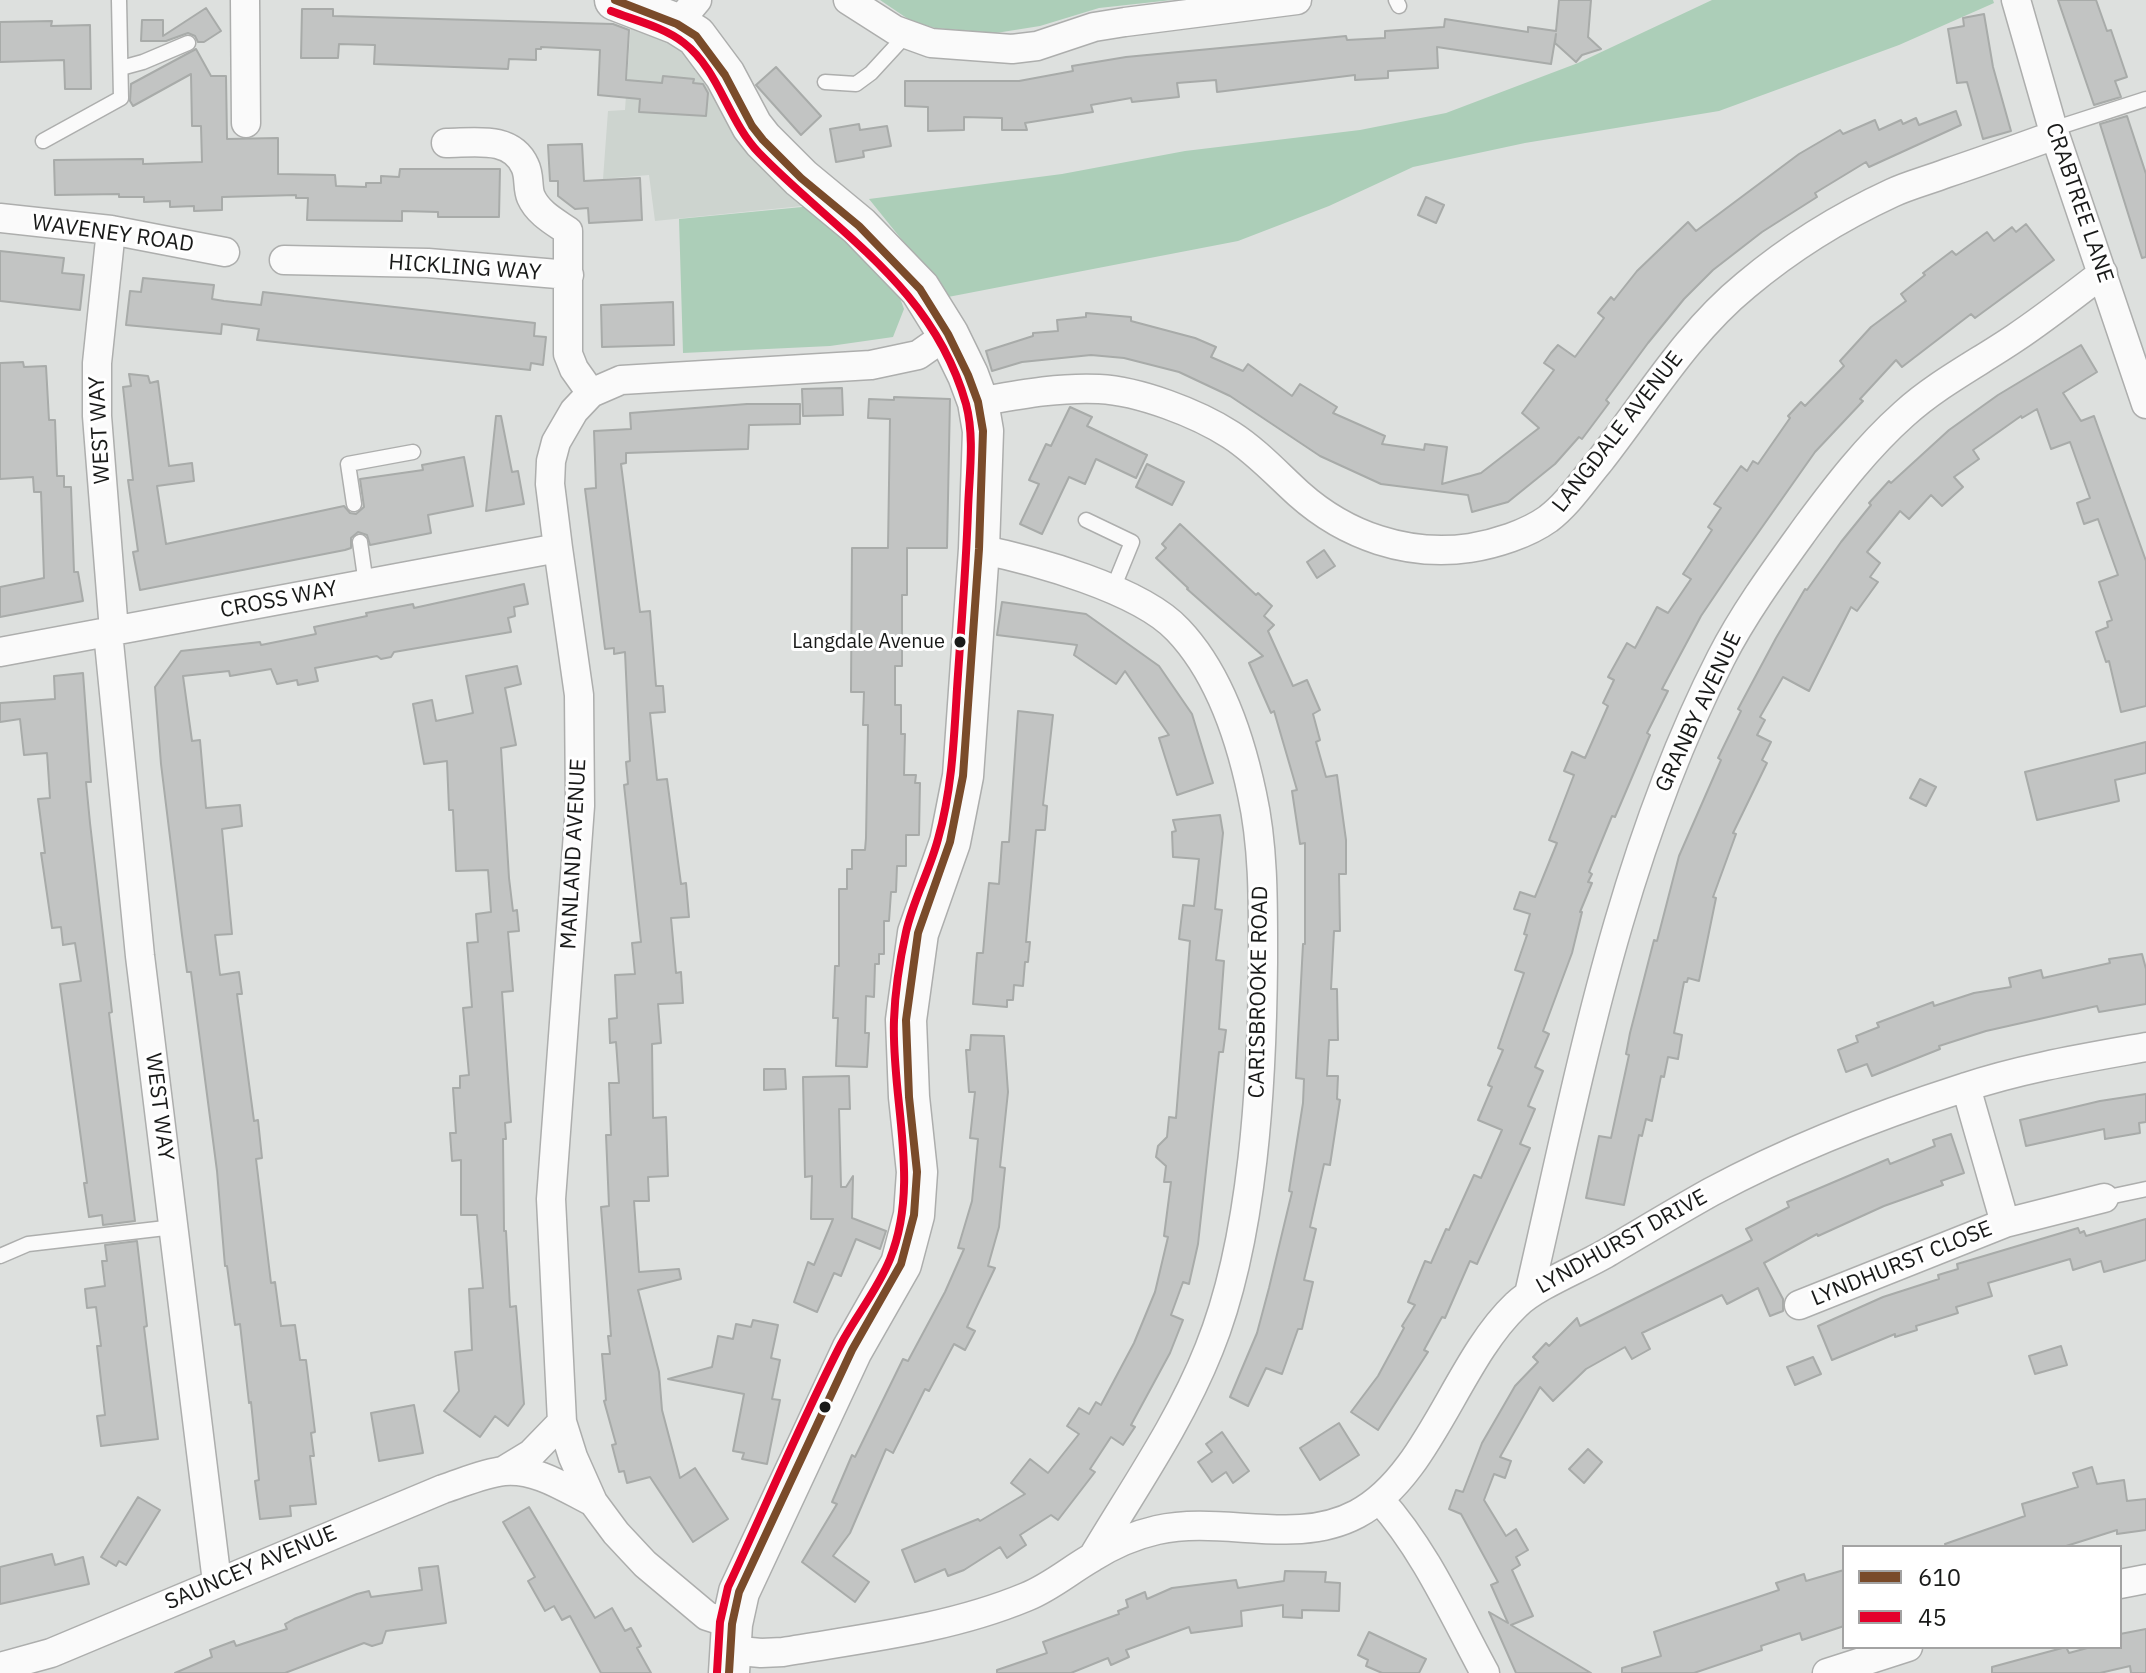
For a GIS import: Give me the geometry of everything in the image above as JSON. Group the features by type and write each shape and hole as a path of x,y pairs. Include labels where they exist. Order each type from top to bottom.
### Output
{"main road":[{"path":"615,0 687,12 696,36 709,51 763,140 801,178 859,226 920,289 948,334 978,402 984,459 963,776 950,842 918,933 906,1020 909,1097 917,1172 914,1215 901,1264 838,1378 739,1592 730,1649"}],"street":[{"path":"245,0 246,123"},
{"path":"848,0 906,35 931,43 1012,49 1037,46 1094,27 1297,0"},
{"name":"CRABTREE LANE","path":"2016,0 2054,132 2144,393"},
{"name":"LANGDALE AVENUE","path":"978,402 1065,389 1102,389 1148,399 1191,414 1231,435 1326,516 1354,531 1396,546 1441,551 1473,547 1525,531 1547,520 1569,499 1674,359 1712,315 1746,284 1793,249 1895,192 2054,132"},
{"path":"446,143 494,142 516,151 527,169 530,197 542,213 568,231 569,275"},
{"name":"WAVENEY ROAD","path":"0,218 111,230 225,252"},
{"name":"WEST WAY","path":"111,230 97,363 97,416 111,632 140,956 217,1582"},
{"name":"HICKLING WAY","path":"284,260 428,263 569,275 568,354 574,369 591,393"},
{"name":"GRANBY AVENUE","path":"1529,1294 1605,970 1633,870 1691,719 1722,656 1750,608 1791,549 1875,443 1905,413 1943,384 2017,337 2103,273"},
{"name":"MANLAND AVENUE","path":"730,1649 707,1616 645,1564 593,1502 562,1422 551,1199 580,806 579,695 550,484 551,461 564,426 574,411 591,393 621,380 871,365 918,355 948,334"},
{"name":"CROSS WAY","path":"0,652 558,548"},
{"name":"CARISBROOKE ROAD","path":"979,549 1028,559 1112,591 1160,615 1177,628 1206,668 1232,724 1252,795 1259,843 1263,920 1257,1107 1230,1282 1209,1348 1185,1401 1094,1555"},
{"name":"LYNDHURST DRIVE","path":"730,1649 783,1652 942,1624 1029,1596 1094,1555 1159,1529 1188,1526 1301,1530 1355,1515 1380,1500 1421,1448 1486,1341 1529,1294 1714,1191 1868,1122 1966,1087 2050,1065 2146,1047"},
{"name":"LYNDHURST CLOSE","path":"1966,1087 2005,1223"},
{"name":"LYNDHURST CLOSE","path":"1799,1305 2005,1223 2104,1198"},
{"name":"SAUNCEY AVENUE","path":"0,1667 51,1653 443,1489 503,1471 531,1454 562,1422"},
{"name":"SAUNCEY AVENUE","path":"503,1471 531,1473 593,1502"},
{"path":"1380,1500 1400,1521 1418,1549 1485,1673"},
{"path":"2122,1584 2146,1579"},
{"path":"1827,1673 1902,1649"}],"lane":[{"path":"43,141 121,98 119,0"},
{"path":"825,82 856,84 871,73 906,35"},
{"path":"121,68 188,43"},
{"path":"2054,132 2146,99"},
{"path":"354,504 348,464 413,452"},
{"path":"1086,520 1132,542 1112,591"},
{"path":"360,542 366,584"},
{"path":"2104,1198 2146,1189"},
{"path":"0,1256 28,1244 174,1227"}],"shaded area":[{"path":"631,21 670,39 804,200 802,206 655,221 649,175 603,179 608,111 625,110"}],"green space":[{"path":"880,0 1172,0 1099,8 1040,26 996,33 935,28 911,21"},
{"path":"1712,0 1993,0 1994,3 1899,45 1719,111 1525,143 1413,167 1329,206 1238,241 948,297 869,199 1062,174 1185,151 1360,130 1446,113 1578,63"},
{"path":"804,200 896,287 904,309 893,337 830,346 683,353 679,219 802,207"}],"building":[{"path":"1559,0 1591,0 1588,37 1601,49 1582,55 1576,62 1555,43 1556,34 1551,64 1437,47 1438,68 1388,71 1388,78 1355,80 1355,75 1217,92 1216,80 1177,83 1179,97 1132,102 1131,98 1091,105 1093,112 1025,123 1027,130 1002,130 1002,118 964,117 964,130 928,131 928,107 905,106 905,81 1019,81 1073,71 1072,66 1126,57 1346,36 1347,40 1385,38 1385,31 1444,27 1445,19 1528,32 1528,27 1556,31"},
{"path":"2058,0 2096,0 2107,31 2111,30 2127,77 2115,81 2121,97 2094,105"},
{"path":"206,8 221,31 204,42 198,42 195,36 188,33 166,41 141,41 142,20 163,20 163,36"},
{"path":"302,9 333,9 333,16 613,24 629,30 626,80 662,83 663,76 694,79 693,83 703,84 708,93 706,116 639,112 640,99 598,95 600,50 541,47 536,49 536,60 509,59 508,69 374,64 375,45 339,44 338,58 301,58"},
{"path":"1984,14 1993,67 2011,131 1983,139 1967,82 1957,83 1948,29 1964,26 1963,18"},
{"path":"52,21 51,26 90,25 91,89 65,89 64,60 0,62 0,22"},
{"path":"196,49 211,76 226,76 227,139 278,138 278,174 335,175 336,186 366,187 366,183 381,183 381,176 399,177 400,169 500,169 499,217 438,217 438,212 402,211 402,221 307,220 308,198 296,198 296,195 222,197 222,210 194,211 194,206 170,207 170,201 144,202 144,197 119,197 119,194 55,195 54,160 143,159 143,164 202,162 201,126 192,126 191,74 133,106 130,101 131,84"},
{"path":"776,67 821,116 801,135 756,85"},
{"path":"1956,111 1961,125 1869,167 1866,162 1815,193 1817,197 1762,232 1713,270 1648,343 1582,439 1579,437 1555,464 1508,502 1472,512 1468,495 1381,484 1320,456 1230,396 1179,372 1124,358 1091,355 1022,362 992,371 986,351 1033,336 1033,333 1058,331 1057,320 1086,317 1086,313 1131,317 1131,321 1195,338 1216,347 1211,357 1243,371 1248,364 1292,396 1300,384 1337,407 1333,413 1385,436 1382,444 1424,450 1425,444 1447,447 1442,484 1481,473 1539,428 1522,413 1554,370 1544,363 1551,353 1558,345 1575,357 1604,318 1598,313 1611,297 1614,300 1637,271 1688,222 1696,231 1799,154 1840,130 1843,134 1875,120 1879,130 1901,120 1903,124 1916,118 1919,125"},
{"path":"2127,116 2146,174 2146,257 2142,258 2100,124"},
{"path":"859,124 860,130 887,126 891,146 863,151 864,157 836,162 830,129"},
{"path":"582,144 584,181 640,178 642,220 589,223 588,208 575,209 558,196 558,181 550,181 548,145"},
{"path":"1426,197 1444,205 1436,223 1418,215"},
{"path":"2026,224 2054,260 1975,318 1971,314 1902,367 1896,360 1815,452 1701,616 1662,689 1668,691 1647,733 1650,735 1589,872 1592,874 1588,882 1592,883 1580,912 1572,953 1543,1031 1549,1034 1535,1067 1543,1071 1528,1106 1535,1109 1520,1144 1530,1148 1477,1264 1470,1261 1445,1318 1442,1317 1424,1350 1428,1352 1378,1430 1351,1412 1378,1376 1404,1328 1402,1326 1415,1305 1408,1302 1425,1261 1431,1263 1474,1175 1481,1178 1502,1130 1478,1120 1492,1087 1488,1085 1503,1050 1498,1048 1524,973 1515,970 1527,935 1524,934 1530,914 1514,909 1520,892 1535,897 1557,843 1549,840 1574,775 1564,771 1572,752 1585,758 1608,706 1603,703 1614,680 1608,677 1627,643 1635,648 1657,607 1668,613 1691,579 1683,574 1712,530 1708,527 1721,508 1714,504 1741,466 1747,471 1753,461 1758,464 1790,418 1788,416 1801,402 1805,406 1844,366 1840,361 1871,327 1906,301 1901,294 1925,275 1923,273 1952,251 1956,255 1987,232 1994,241 2012,227 2016,232"},
{"path":"0,251 64,258 62,273 84,275 80,310 0,301"},
{"path":"143,278 214,285 212,299 224,301 261,305 263,292 535,323 534,336 546,337 543,365 531,363 530,370 257,340 259,329 222,324 221,334 126,325 130,291 141,292"},
{"path":"673,302 674,345 602,347 601,305"},
{"path":"2081,345 2097,372 2063,393 2081,421 2094,416 2146,561 2146,706 2121,712 2109,661 2106,662 2096,632 2108,627 2107,622 2112,620 2099,582 2118,575 2098,519 2084,524 2077,503 2090,498 2070,442 2051,449 2037,409 2021,416 1973,450 1979,459 1954,477 1963,487 1942,506 1931,495 1909,519 1900,511 1867,552 1880,563 1870,577 1878,582 1857,611 1851,607 1809,691 1783,677 1760,717 1765,720 1757,735 1771,742 1762,760 1767,763 1733,833 1736,834 1713,897 1716,898 1699,981 1688,978 1684,982 1674,1033 1682,1035 1678,1059 1668,1057 1652,1121 1646,1119 1642,1136 1639,1135 1624,1205 1586,1198 1599,1136 1611,1138 1629,1055 1626,1054 1630,1033 1679,856 1721,760 1718,758 1741,711 1738,709 1776,638 1805,589 1889,481 1891,483 1949,430 1998,395"},
{"path":"23,362 24,367 46,366 49,420 55,420 57,476 64,476 64,487 71,487 74,572 78,572 83,601 0,617 0,587 44,578 41,492 34,492 33,477 0,479 0,363"},
{"path":"129,374 148,376 150,383 158,381 169,466 192,463 194,481 157,486 166,544 344,506 350,513 356,514 364,507 360,479 423,470 422,465 464,457 473,506 428,515 431,533 370,545 367,535 358,532 351,538 351,548 345,550 140,590 133,552 138,551 128,480 133,480 123,387 131,386"},
{"path":"842,388 843,415 803,416 802,389"},
{"path":"894,397 950,399 947,548 907,548 907,595 902,595 902,666 895,666 895,705 901,705 901,734 905,734 904,775 916,775 915,783 920,783 919,835 906,835 906,866 897,866 896,892 891,892 889,921 884,921 884,954 879,954 879,964 875,964 874,997 866,996 865,1033 869,1033 867,1067 836,1066 838,1018 833,1018 835,966 839,966 839,889 847,889 847,869 852,869 852,850 865,850 866,838 868,725 863,725 864,692 851,692 852,548 888,548 890,419 868,418 869,399 894,400"},
{"path":"747,404 800,404 800,424 749,425 748,449 626,453 626,463 621,464 640,612 650,611 656,686 663,686 665,712 650,713 657,780 667,779 681,884 686,883 689,917 671,918 676,973 681,972 683,1003 658,1004 661,1043 652,1044 653,1118 666,1117 668,1176 648,1177 649,1201 634,1201 639,1272 679,1269 681,1279 638,1290 659,1372 662,1410 680,1478 695,1468 728,1519 693,1542 650,1477 627,1483 624,1471 619,1472 612,1445 616,1444 604,1401 602,1354 610,1354 608,1336 611,1336 601,1207 609,1206 606,1135 611,1135 609,1083 619,1083 616,1042 610,1043 609,1019 617,1018 615,975 635,974 632,943 641,942 624,785 628,784 626,762 630,761 625,652 614,654 614,648 605,649 585,489 596,488 594,431 631,429 630,413"},
{"path":"1070,407 1092,417 1087,426 1147,455 1136,478 1096,459 1085,484 1069,477 1042,534 1020,524 1039,484 1029,480 1046,444 1051,446"},
{"path":"496,416 501,416 512,472 518,471 524,504 486,511"},
{"path":"1147,464 1184,482 1172,505 1136,487"},
{"path":"1180,524 1256,595 1258,593 1272,606 1264,616 1274,625 1268,631 1293,686 1307,680 1320,710 1313,714 1320,740 1316,742 1326,777 1337,775 1346,840 1346,874 1339,874 1340,931 1334,931 1331,989 1337,989 1338,1040 1329,1040 1327,1076 1338,1076 1337,1099 1340,1100 1330,1165 1324,1164 1310,1227 1316,1229 1304,1280 1313,1282 1302,1329 1298,1329 1282,1374 1266,1368 1248,1406 1230,1397 1257,1333 1269,1288 1292,1192 1289,1191 1303,1103 1304,1079 1296,1078 1305,944 1305,843 1300,844 1292,791 1297,790 1274,711 1271,713 1249,663 1263,656 1156,558 1166,548 1162,544"},
{"path":"1324,550 1335,566 1317,578 1307,562"},
{"path":"524,584 528,604 514,607 515,616 508,618 511,632 394,652 391,657 381,659 377,656 315,668 318,681 298,685 297,680 277,684 271,669 230,676 229,671 183,676 192,741 200,740 206,808 240,805 242,826 222,829 232,934 215,935 220,975 239,972 242,994 237,994 254,1121 258,1120 262,1158 256,1159 271,1283 275,1282 281,1326 295,1325 300,1360 306,1360 315,1432 311,1433 314,1456 310,1456 316,1504 290,1506 291,1516 260,1519 251,1402 240,1324 235,1325 225,1266 217,1171 191,972 187,972 182,935 155,687 181,651 260,642 261,645 316,634 314,627 367,616 366,613 413,604 414,608"},
{"path":"1002,602 1086,614 1159,666 1192,714 1213,783 1177,795 1159,738 1169,735 1125,671 1116,684 1074,655 1077,645 997,635"},
{"path":"517,666 521,684 505,688 516,745 501,748 509,878 519,931 508,932 513,991 502,992 511,1122 505,1123 506,1139 503,1139 504,1231 510,1307 516,1306 524,1404 508,1426 495,1416 480,1437 444,1411 459,1391 455,1352 472,1350 469,1289 483,1288 477,1215 461,1215 461,1160 452,1161 450,1133 456,1133 453,1088 460,1088 460,1076 469,1075 463,1008 472,1007 467,943 478,942 476,914 491,912 488,870 456,871 447,761 424,764 413,704 432,700 436,721 473,713 466,676"},
{"path":"83,673 91,782 86,782 112,1012 109,1013 135,1221 103,1225 102,1215 89,1217 60,984 81,981 75,943 63,945 61,927 52,928 41,853 45,853 38,799 50,798 47,753 24,755 20,719 0,722 0,703 55,699 54,676"},
{"path":"1018,711 1053,715 1043,805 1047,806 1045,830 1036,830 1026,942 1030,942 1028,962 1025,962 1023,986 1014,985 1013,1000 1007,1000 1007,1007 973,1004 977,953 983,953 989,883 999,884 1002,842 1009,842"},
{"path":"2146,742 2146,773 2115,780 2119,801 2037,820 2025,772"},
{"path":"1920,779 1936,787 1926,806 1910,798"},
{"path":"1220,815 1223,833 1215,909 1222,910 1216,960 1224,961 1219,1029 1226,1030 1223,1052 1219,1052 1198,1244 1189,1284 1183,1282 1171,1315 1183,1320 1170,1353 1131,1425 1135,1427 1123,1445 1111,1437 1090,1469 1095,1472 1058,1520 1051,1515 1020,1535 1026,1545 1007,1558 1000,1547 964,1570 948,1576 945,1569 915,1582 902,1550 978,1519 980,1521 1025,1494 1011,1483 1030,1459 1048,1473 1079,1434 1067,1426 1079,1408 1089,1414 1096,1402 1101,1405 1134,1343 1155,1292 1168,1237 1164,1236 1171,1182 1164,1182 1166,1166 1156,1157 1158,1146 1167,1137 1169,1117 1176,1118 1190,941 1179,939 1183,905 1194,906 1199,859 1173,857 1172,832 1176,831 1173,820"},
{"path":"2142,954 2146,969 2146,1004 2099,1012 2097,1006 1986,1031 1939,1046 1940,1049 1872,1076 1867,1064 1846,1072 1838,1050 1858,1042 1856,1036 1879,1027 1877,1023 1933,1002 1934,1006 1974,993 2011,987 2009,978 2041,970 2043,978 2110,963 2109,959"},
{"path":"971,1035 1004,1036 1008,1092 1000,1167 1005,1168 999,1227 988,1266 995,1268 967,1327 975,1331 965,1350 954,1344 929,1391 925,1389 893,1453 886,1449 850,1533 833,1556 869,1582 855,1602 802,1562 837,1504 832,1502 852,1455 855,1457 903,1359 908,1361 964,1249 958,1248 972,1201 978,1139 970,1138 975,1092 969,1092 966,1050 970,1050"},
{"path":"764,1069 785,1069 786,1089 764,1090"},
{"path":"849,1076 850,1109 839,1109 841,1187 846,1187 853,1176 852,1218 886,1231 880,1249 856,1239 841,1276 834,1273 817,1312 794,1302 808,1262 814,1265 833,1219 811,1219 812,1176 805,1177 803,1077"},
{"path":"2146,1094 2146,1122 2139,1123 2140,1133 2105,1139 2104,1129 2026,1146 2020,1120 2100,1101"},
{"path":"1951,1134 1964,1173 1941,1181 1943,1185 1817,1234 1764,1263 1783,1299 1783,1311 1770,1316 1758,1288 1727,1304 1722,1295 1642,1333 1650,1349 1632,1359 1625,1347 1586,1369 1553,1401 1540,1387 1500,1457 1511,1461 1505,1478 1494,1474 1484,1500 1506,1536 1516,1529 1528,1550 1516,1557 1520,1565 1512,1570 1533,1616 1511,1625 1591,1673 1516,1673 1489,1612 1508,1623 1491,1585 1498,1582 1461,1514 1449,1509 1456,1490 1463,1492 1482,1443 1515,1386 1538,1362 1533,1357 1577,1318 1580,1326 1752,1240 1746,1229 1789,1207 1787,1202 1888,1159 1890,1164 1935,1146 1933,1140"},
{"path":"2146,1219 2146,1260 2104,1272 2101,1261 2073,1270 2070,1259 1988,1283 1992,1296 1956,1307 1958,1313 1916,1326 1917,1330 1895,1337 1895,1334 1832,1360 1818,1326 1883,1297 1939,1279 1938,1275 1958,1269 1957,1264 2078,1228 2086,1236"},
{"path":"137,1241 158,1439 101,1446 97,1416 105,1415 97,1346 101,1346 96,1307 87,1308 85,1289 105,1286 102,1261 107,1261 105,1245"},
{"path":"753,1320 778,1325 771,1358 780,1360 772,1399 780,1400 767,1464 742,1459 744,1453 733,1451 744,1394 668,1379 712,1367 718,1336 733,1339 736,1324 751,1327"},
{"path":"2061,1346 2067,1365 2035,1374 2029,1356"},
{"path":"1813,1357 1821,1374 1795,1385 1787,1367"},
{"path":"414,1405 423,1453 379,1461 371,1413"},
{"path":"1339,1423 1359,1455 1320,1480 1300,1448"},
{"path":"1222,1432 1249,1471 1233,1483 1226,1472 1212,1482 1198,1462 1212,1452 1206,1444"},
{"path":"1588,1449 1602,1462 1584,1483 1569,1469"},
{"path":"2092,1467 2097,1484 2124,1480 2127,1501 2146,1499 2146,1530 2117,1534 2117,1530 2069,1545 1945,1545 2025,1516 2022,1504 2078,1487 2073,1473"},
{"path":"138,1497 160,1510 126,1565 119,1561 116,1566 101,1557"},
{"path":"529,1507 595,1618 612,1608 625,1631 631,1628 641,1646 637,1648 651,1673 601,1673 570,1616 562,1620 554,1606 545,1611 528,1581 535,1577 503,1522"},
{"path":"52,1554 55,1565 83,1557 89,1584 0,1604 0,1567"},
{"path":"438,1566 446,1623 386,1631 382,1643 372,1646 364,1643 285,1673 175,1673 212,1657 210,1650 234,1641 236,1646 287,1629 285,1624 294,1619 357,1594 369,1591 371,1597 422,1590 419,1568"},
{"path":"1285,1571 1326,1572 1325,1582 1340,1583 1339,1611 1302,1610 1302,1618 1283,1617 1283,1605 1241,1611 1242,1626 1191,1633 1189,1627 1126,1650 1129,1657 1111,1665 1108,1658 1071,1673 997,1673 997,1670 1047,1653 1043,1642 1119,1614 1118,1611 1128,1607 1126,1600 1145,1592 1147,1599 1172,1588 1236,1580 1238,1588 1284,1581"},
{"path":"1842,1571 1842,1627 1802,1640 1800,1633 1761,1646 1762,1650 1694,1673 1622,1673 1622,1668 1661,1656 1654,1632 1779,1590 1776,1583 1804,1574 1806,1581"},
{"path":"2146,1629 2146,1673 2131,1673 2130,1666 2100,1673 1992,1673 1992,1667 2059,1649 2067,1649 2069,1653 2084,1649 2122,1649 2122,1634"},
{"path":"1369,1632 1426,1659 1419,1673 1382,1673 1366,1666 1368,1660 1358,1655"}],"transit line":[{"name":"610","path":"615,0 677,24 696,36 725,75 752,126 763,140 801,178 859,226 920,289 948,334 968,375 978,402 983,431 979,549 963,776 950,842 918,933 906,1020 909,1097 917,1172 914,1215 901,1264 852,1350 739,1592 732,1624 729,1673"},
{"name":"45","path":"611,11 667,33 696,54 759,153 907,294 931,327 951,363 966,404 970,430 965,577 949,783 938,839 906,932 895,998 894,1050 904,1170 899,1230 885,1270 826,1374 728,1587 720,1622 717,1672"}],"place":[{"name":"Langdale Avenue","path":"960,642"}]}
